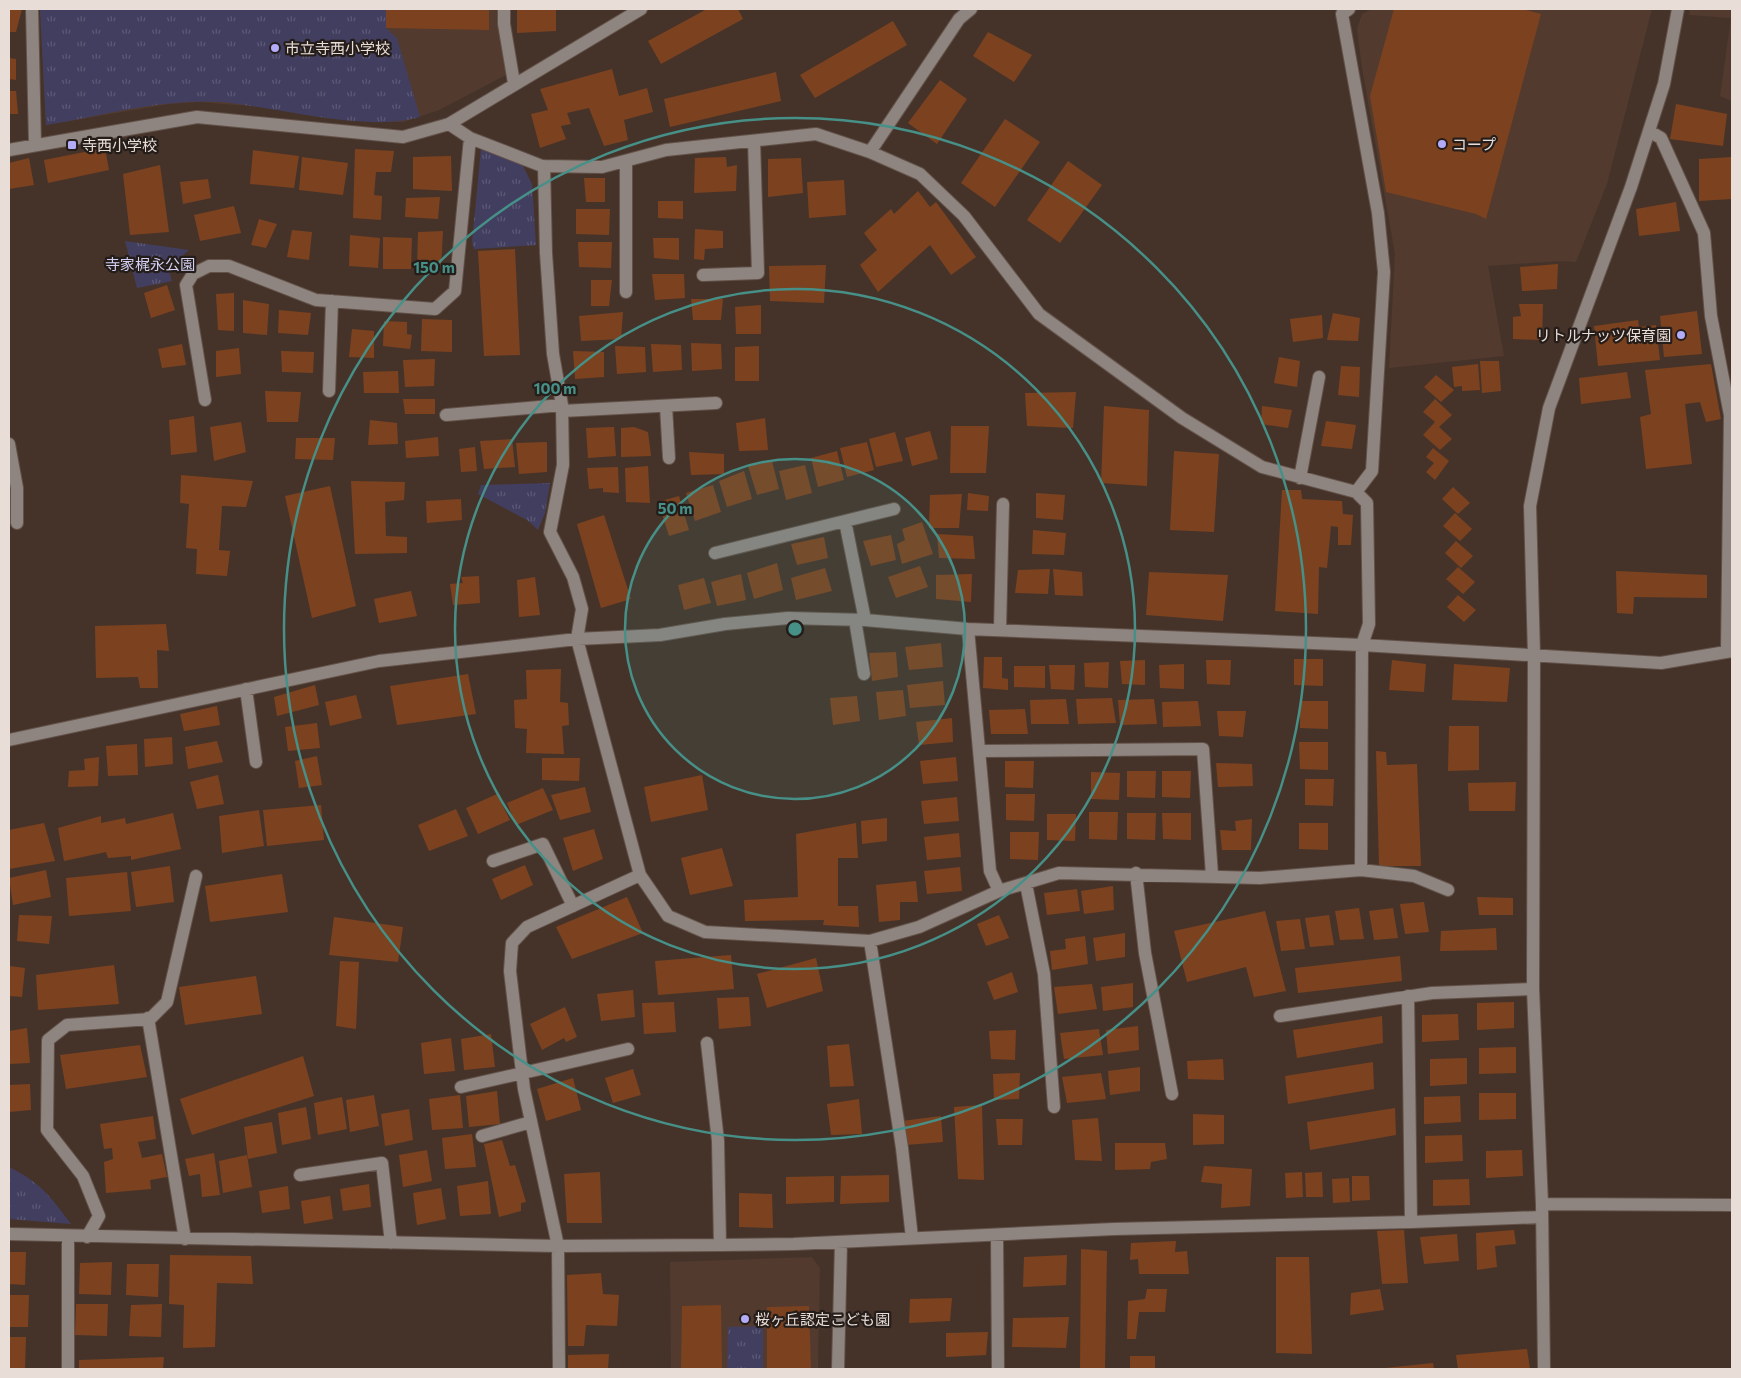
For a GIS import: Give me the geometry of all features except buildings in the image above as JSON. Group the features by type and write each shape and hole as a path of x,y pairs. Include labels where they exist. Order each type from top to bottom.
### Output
{"street":[{"path":"32,9 35,144"},
{"path":"504,9 504,24 514,83"},
{"path":"9,150 197,116 403,137 448,124 640,9"},
{"path":"870,152 956,14 971,9"},
{"path":"1348,9 1342,14 1378,213 1384,272 1372,470 1356,492"},
{"path":"1544,1369 1542,1204 1533,989 1534,655 1530,506 1549,408 1649,131 1664,84 1678,9"},
{"path":"448,124 470,138 544,166 602,168 666,150 816,134 870,152 920,174 964,216 1039,314 1182,418 1262,467 1356,492 1368,503 1369,624 1362,645 1361,870"},
{"path":"9,740 379,661 577,639 660,635 724,624 788,618 860,620 968,629 1362,645 1661,663 1730,651 1730,415 1711,316 1704,233 1661,138 1649,131"},
{"path":"205,400 186,285 193,274 209,266 229,266 316,300 435,309 455,291 470,138"},
{"path":"704,276 758,273 754,142"},
{"path":"626,161 626,292"},
{"path":"544,166 546,253 553,354 562,408 563,465 550,532 573,576 582,609 577,639 640,875 668,916 705,932 870,941 919,927 999,891 1059,873 1136,873 1260,878 1361,870 1414,876 1448,890"},
{"path":"329,392 332,301"},
{"path":"1300,478 1319,377"},
{"path":"446,415 562,408 716,403"},
{"path":"666,406 669,458"},
{"path":"9,444 17,488 17,523"},
{"path":"1000,629 1003,504"},
{"path":"715,552 894,509"},
{"path":"845,521 860,620 864,674"},
{"path":"968,629 990,871 999,891"},
{"path":"246,689 256,762"},
{"path":"979,751 1203,749 1212,875"},
{"path":"493,861 543,844 573,906"},
{"path":"1136,873 1145,953 1172,1094"},
{"path":"559,1369 558,1246 522,1074 510,971 512,943 527,927 640,875"},
{"path":"87,1237 99,1216 83,1176 48,1130 48,1040 66,1025 150,1018 167,1002 196,876"},
{"path":"1026,884 1044,974 1054,1107"},
{"path":"870,941 902,1148 912,1238"},
{"path":"1280,1016 1432,993 1533,989"},
{"path":"1408,996 1411,1222"},
{"path":"148,1018 185,1239"},
{"path":"707,1043 718,1141 720,1245"},
{"path":"461,1087 628,1050"},
{"path":"482,1136 531,1122"},
{"path":"300,1174 382,1164 392,1243"},
{"path":"1542,1204 1732,1205"},
{"path":"9,1234 558,1246 720,1245 841,1242 1114,1229 1541,1217"},
{"path":"997,1235 998,1369"},
{"path":"68,1236 68,1369"},
{"path":"838,1369 841,1242"}],"shaded area":[{"name":"市立寺西小学校","path":"40,9 504,9 512,72 439,110 403,122 377,122 261,107 199,102 169,104 46,125"},
{"path":"1372,9 1652,9 1607,184 1576,262 1560,261 1488,266 1504,356 1389,368 1395,254 1362,68 1357,29 1362,14"},
{"path":"1690,9 1732,9 1732,101 1720,96 1731,18 1689,15"},
{"name":"桜ヶ丘認定こども園","path":"812,1257 820,1268 818,1369 671,1369 670,1262"}],"green space":[{"name":"市立寺西小学校","path":"40,9 386,9 386,28 397,38 420,117 398,121 348,121 243,105 199,101 155,105 46,125"},
{"path":"481,149 521,162 532,184 536,245 474,249 472,242"},
{"name":"寺家梶永公園","path":"125,241 189,250 168,268 172,281 137,288"},
{"path":"550,483 545,513 538,530 527,520 478,494 481,485"},
{"path":"9,1167 44,1191 71,1224 9,1219"},
{"path":"763,1326 763,1369 727,1369 728,1327"}],"place":[{"name":"市立寺西小学校","path":"275,48"},
{"name":"コープ","path":"1442,144"},
{"name":"寺西小学校","path":"72,145"},
{"name":"リトルナッツ保育園","path":"1681,335"},
{"name":"桜ヶ丘認定こども園","path":"745,1319"}]}
